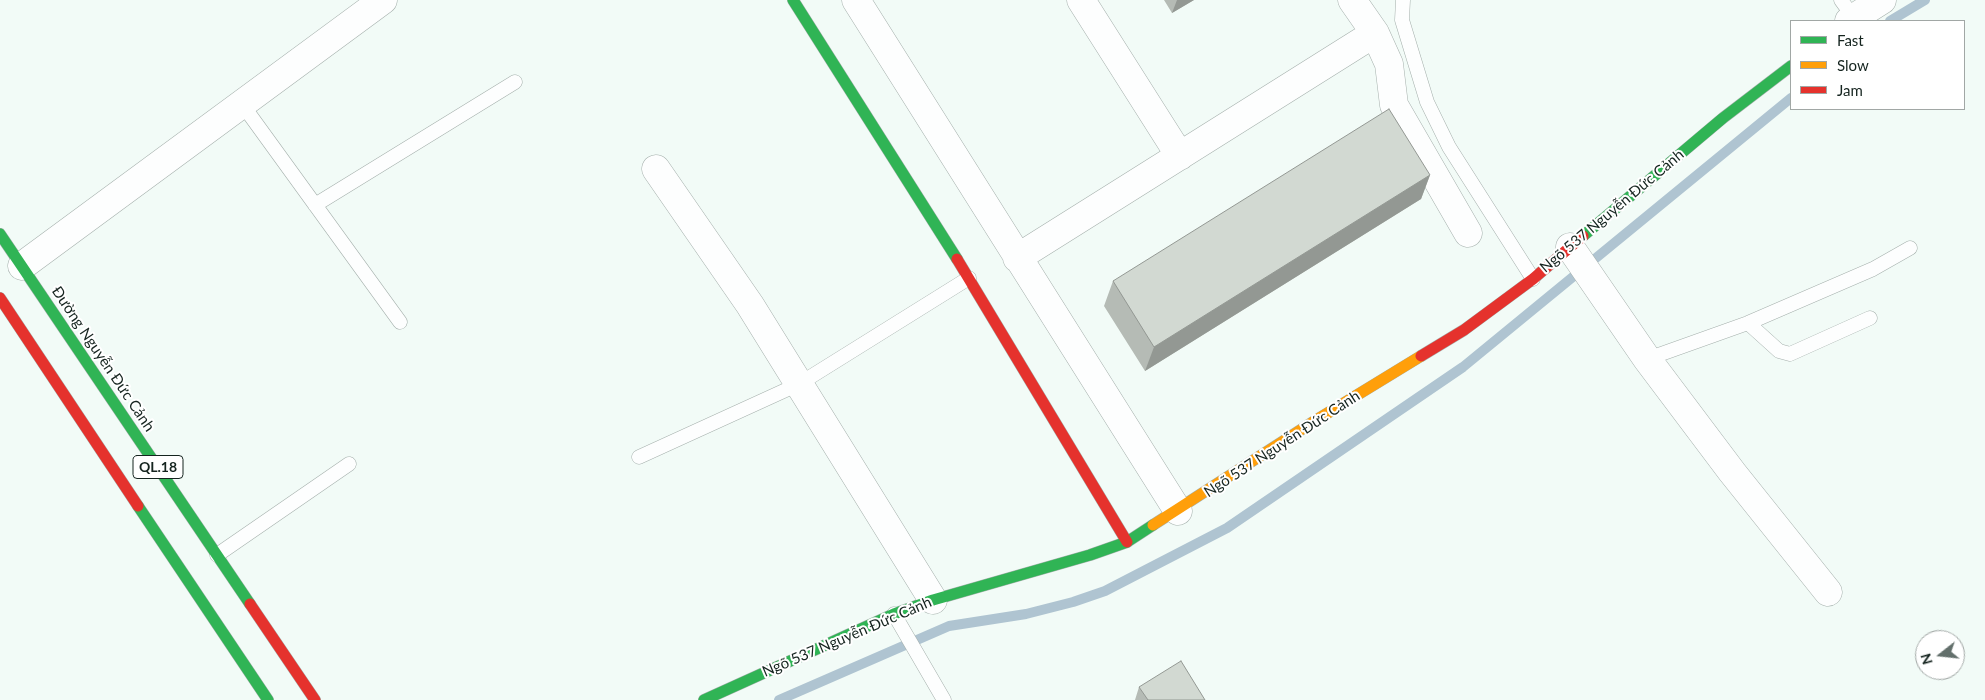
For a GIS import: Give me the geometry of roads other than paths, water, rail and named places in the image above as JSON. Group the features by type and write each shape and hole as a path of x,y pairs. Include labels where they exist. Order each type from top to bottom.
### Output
{"main road":[{"path":"793,0 969,278 1127,542"},
{"name":"Ngõ 537 Nguyễn Đức Cảnh","path":"704,700 894,614 933,600 1090,555 1127,542 1178,511 1313,422 1464,330 1532,279 1580,260 1723,118 1790,67"},
{"name":"Đường Nguyễn Đức Cảnh","path":"0,234 315,700"},
{"name":"QL.18","path":"0,298 268,700"}],"street":[{"path":"22,266 383,0"},
{"path":"856,0 1178,511"},
{"path":"1081,0 1180,156"},
{"path":"1352,0 1375,33 1389,64 1394,105 1468,233"},
{"path":"1848,13 1882,0"},
{"path":"1017,258 1375,33"},
{"path":"656,169 750,305 933,600"},
{"path":"1580,260 1647,359 1732,472 1828,592"}],"lane":[{"path":"1403,0 1402,20 1427,102 1449,147 1532,279"},
{"path":"315,205 515,82"},
{"path":"242,104 400,322"},
{"path":"1647,359 1748,322 1873,269 1910,248"},
{"path":"639,457 798,384 969,278"},
{"path":"1748,322 1779,351 1790,354 1870,318"},
{"path":"217,555 349,464"},
{"path":"894,614 944,700"}],"waterway":[{"path":"1892,20 1925,0"},
{"path":"779,700 949,626 1026,614 1073,602 1105,591 1227,528 1463,367 1790,99"}]}
